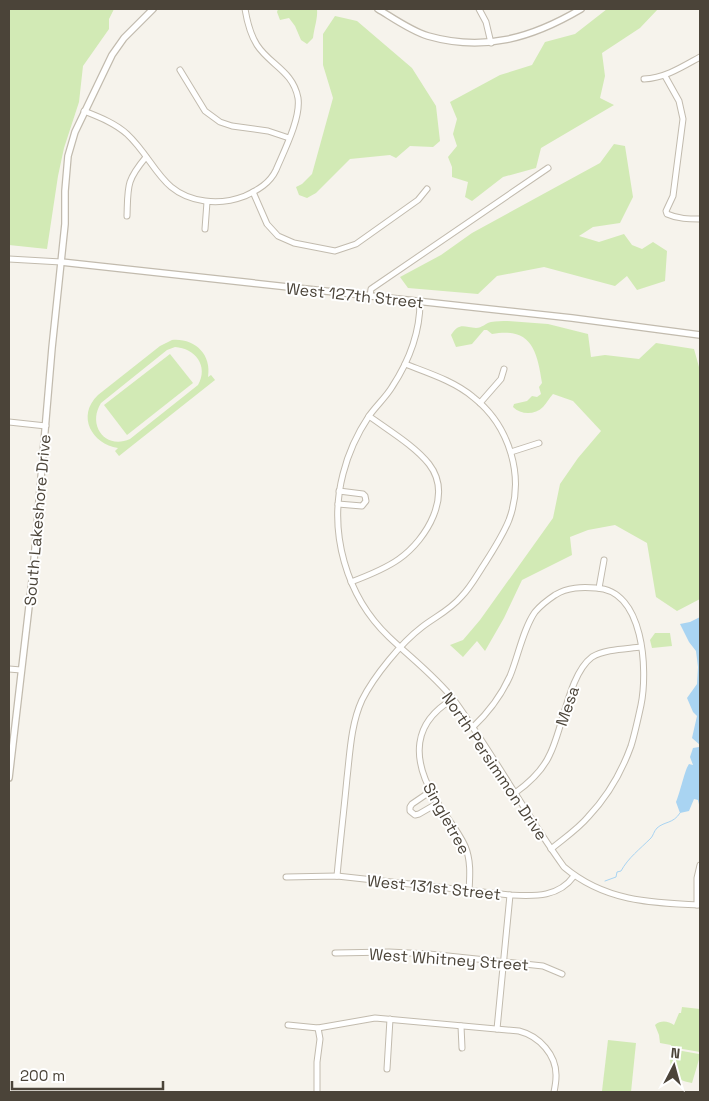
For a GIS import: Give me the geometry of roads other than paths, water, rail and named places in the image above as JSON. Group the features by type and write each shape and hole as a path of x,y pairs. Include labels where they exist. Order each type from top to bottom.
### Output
{"street":[{"name":"South Lakeshore Drive","path":"9,778 33,572 65,224 68,156 84,111 116,50 124,38 153,9"},
{"path":"84,111 119,128 128,135 169,186 190,199 216,203 235,200 259,190 273,177 296,117 298,99 291,78 257,45 247,22 245,9"},
{"path":"378,9 426,35 458,42 491,43 530,34 556,24 581,9"},
{"path":"479,9 486,22 491,43"},
{"path":"644,79 656,79 665,76 700,57"},
{"path":"180,70 205,111 220,122 232,126 268,131 289,138"},
{"path":"665,76 679,101 683,119 673,196 666,212 671,216 682,219 700,219"},
{"path":"127,216 128,186 133,172 146,157"},
{"path":"370,296 372,289 548,168"},
{"path":"253,192 267,224 278,236 294,243 335,251 356,244 418,200 427,189"},
{"path":"205,229 207,202"},
{"name":"West 127th Street","path":"9,259 61,262 572,318 700,335"},
{"name":"North Persimmon Drive","path":"420,302 415,338 405,364 392,387 369,416 350,453 342,476 338,504 339,541 351,582 370,617 400,647 426,669 473,727 514,793 564,867 574,876 593,887 637,901 698,905"},
{"path":"337,876 352,739 357,713 369,688 400,647 420,628 461,598 498,542 509,519 514,496 515,476 511,452 500,428 480,402 462,389 405,364"},
{"path":"480,402 501,379 504,369"},
{"path":"351,582 392,564 406,554 427,528 438,499 438,488 434,473 425,459 369,416"},
{"path":"9,422 46,426"},
{"path":"511,452 539,443"},
{"path":"338,504 362,506 366,501 365,496 362,494 340,491"},
{"path":"599,588 604,560"},
{"path":"473,727 499,698 511,674 521,642 536,612 556,594 576,587 599,588 615,594 626,604 638,624 643,664 641,704 630,747 613,785 588,817 551,849"},
{"name":"Mesa","path":"514,793 538,774 550,755 582,667 594,656 610,651 641,647"},
{"path":"9,668 21,670"},
{"name":"Singletree","path":"452,699 430,718 423,729 419,753 420,766 431,791 460,836 468,853 470,863 469,891"},
{"path":"431,791 412,804 410,811 415,815 438,803"},
{"path":"698,905 700,865"},
{"name":"West 131st Street","path":"286,877 337,876 469,891 538,896 558,891 574,876"},
{"path":"497,1029 505,963 510,895"},
{"name":"West Whitney Street","path":"335,952 429,954 543,966 562,974"},
{"path":"288,1025 318,1028 375,1018 519,1031 532,1036 540,1042 552,1058 556,1076 554,1092"},
{"path":"387,1069 390,1019"},
{"path":"461,1026 462,1048"},
{"path":"317,1092 316,1062 320,1039 318,1028"}],"water":[{"path":"700,617 700,745 692,738 697,716 693,712 687,698 697,684 698,667 696,651 680,624"},
{"path":"700,745 700,809 698,800 694,799 689,811 680,813 676,802 687,767 689,764 693,765 690,757 693,748"}],"waterway":[{"path":"605,881 616,877 617,872 621,871 651,838 657,828 672,821 680,813"}]}
